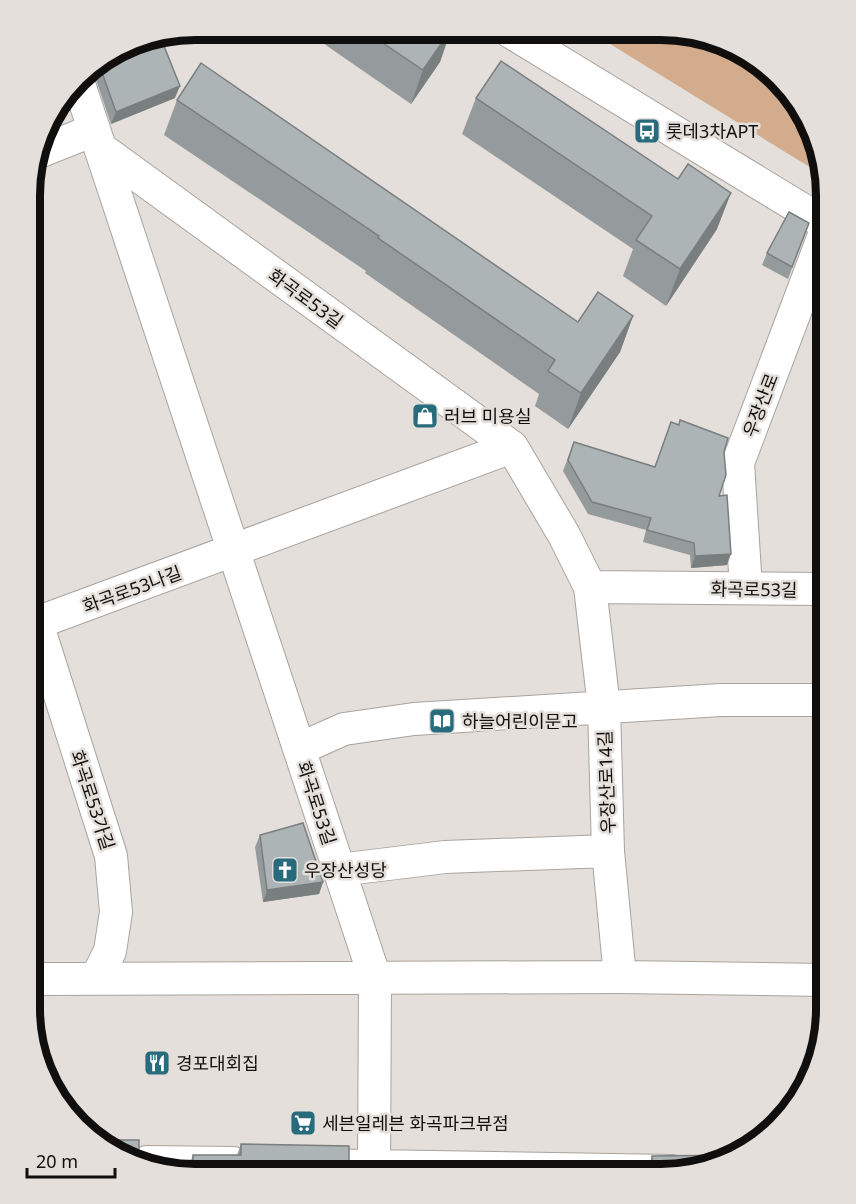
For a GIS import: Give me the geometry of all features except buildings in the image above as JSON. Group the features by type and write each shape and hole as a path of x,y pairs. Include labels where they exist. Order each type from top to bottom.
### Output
{"street":[{"path":"523,40 816,218"},
{"name":"화곡로53길","path":"81,91 375,978 374,1164"},
{"path":"48,150 97,139"},
{"name":"화곡로53길","path":"97,139 512,447 564,535 590,587 816,589"},
{"name":"우장산로","path":"746,588 738,463 816,257"},
{"path":"234,552 512,447"},
{"name":"화곡로53나길","path":"40,622 234,552"},
{"name":"우장산로14길","path":"590,587 604,706 608,851 620,977"},
{"name":"화곡로53가길","path":"40,642 111,856 116,912 110,951 96,979"},
{"path":"299,749 344,729 388,722 604,706 721,700 815,700"},
{"path":"339,870 445,857 608,851"},
{"path":"40,980 620,977 815,980"},
{"path":"180,1163 273,1164"}],"shaded area":[{"path":"604,40 681,42 720,52 738,61 770,86 789,109 800,127 813,169"}],"place":[{"name":"롯데3차APT","path":"647,131"},
{"name":"러브 미용실","path":"425,416"},
{"name":"하늘어린이문고","path":"442,721"},
{"name":"우장산성당","path":"285,870"},
{"name":"경포대회집","path":"157,1063"},
{"name":"세븐일레븐 화곡파크뷰점","path":"303,1123"}]}
